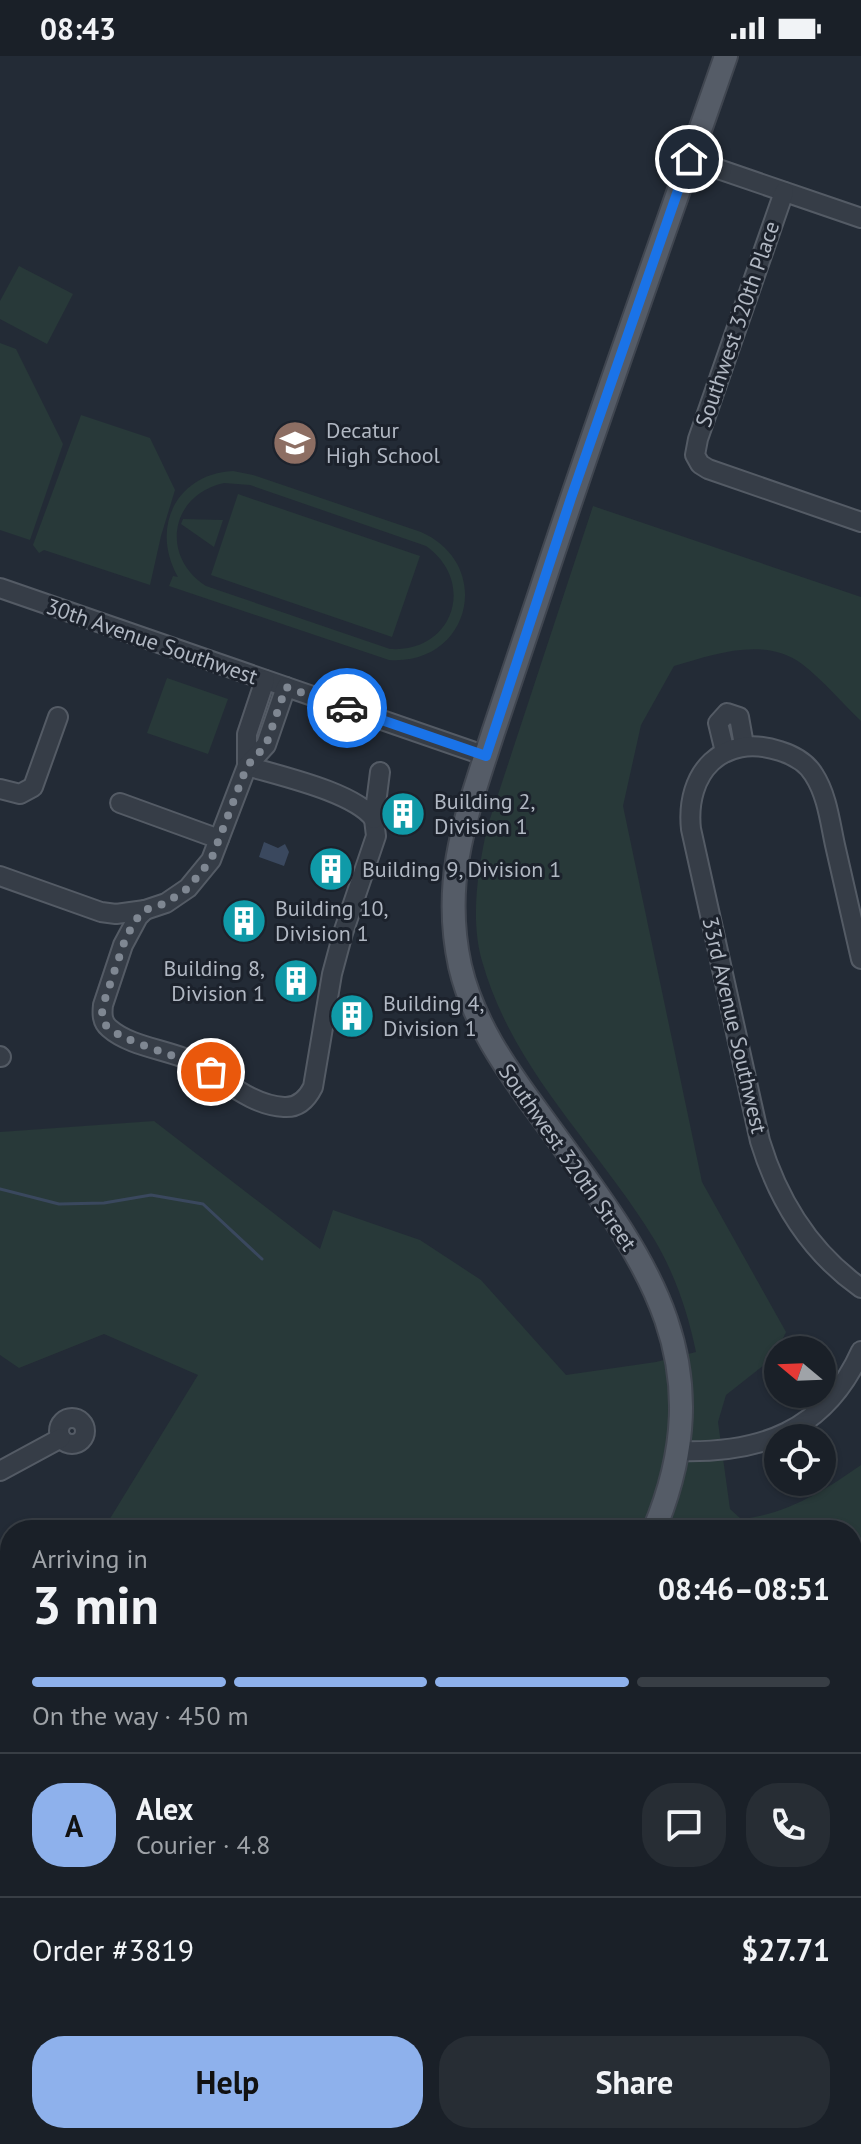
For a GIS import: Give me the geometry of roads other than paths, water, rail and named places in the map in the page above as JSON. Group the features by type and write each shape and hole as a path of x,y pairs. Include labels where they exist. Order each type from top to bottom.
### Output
{"main road":[{"name":"Southwest 320th Street","path":"657,1520 676,1451 681,1381 679,1359 663,1307 642,1263 605,1204 504,1066 482,1026 466,986 455,922 456,865 462,826 571,498 726,56"}],"street":[{"path":"689,159 861,218"},
{"name":"Southwest 320th Place","path":"784,192 698,439 696,458 714,471 861,522"},
{"name":"30th Avenue Southwest","path":"0,588 486,756"},
{"path":"0,877 101,912 116,914 166,903 188,888 211,860 230,812 247,766 247,734 265,680"},
{"path":"247,766 266,745 286,687"},
{"path":"0,789 20,794 30,790 36,782 58,717"},
{"name":"33rd Avenue Southwest","path":"861,959 827,810 815,775 790,755 764,746 734,748 710,764 701,775 689,816 760,1141 772,1178 796,1221 834,1267 861,1288"},
{"path":"247,766 348,799 374,819"},
{"path":"145,910 126,937 110,984 102,1011 106,1025 124,1037 201,1066 251,1097 288,1107 302,1102 313,1087 332,974 376,836 374,819 380,772"},
{"path":"120,803 219,839"},
{"path":"676,1451 724,1452 788,1432 824,1405 848,1376 861,1351"},
{"path":"0,1471 61,1438"}],"water":[{"path":"264,842 278,848 285,844 289,852 284,866 259,857"}],"waterway":[{"path":"0,1189 59,1204 104,1203 151,1195 203,1204 262,1259"}],"place":[{"name":"Decatur High School","path":"295,443"},
{"name":"Building 2, Division 1","path":"403,814"},
{"name":"Building 9, Division 1","path":"331,869"},
{"name":"Building 10, Division 1","path":"244,921"},
{"name":"Building 8, Division 1","path":"296,981"},
{"name":"Building 4, Division 1","path":"352,1016"}]}
